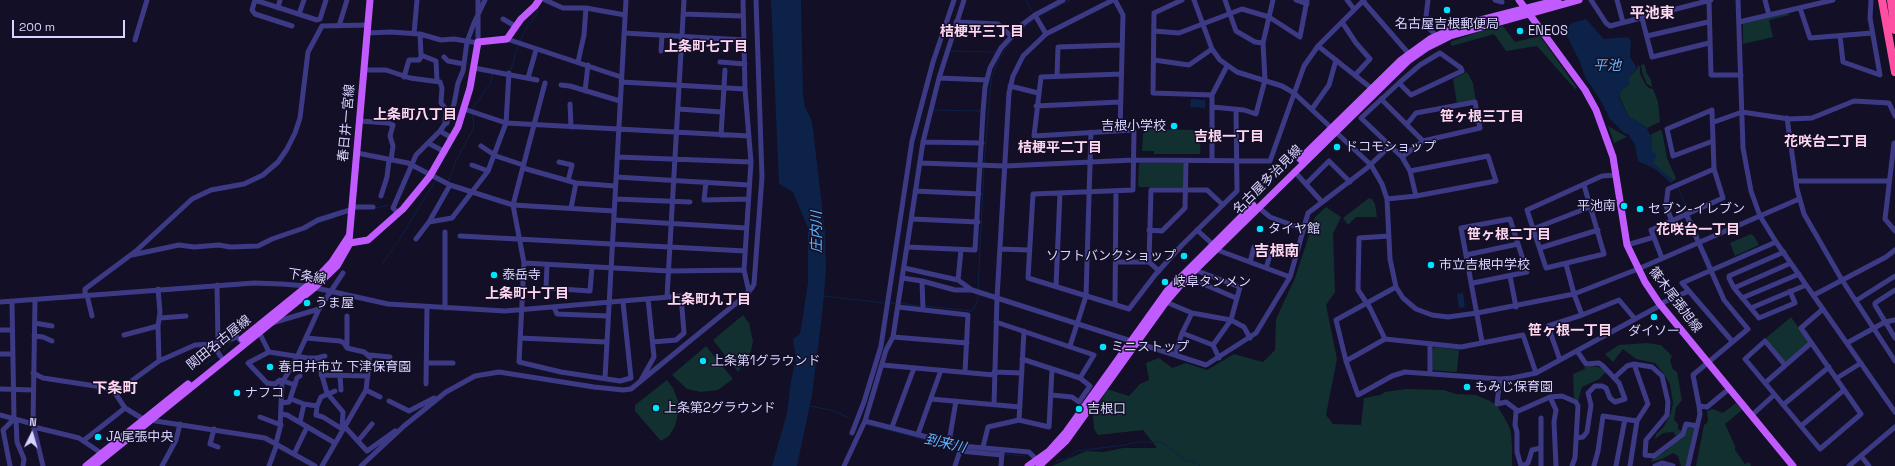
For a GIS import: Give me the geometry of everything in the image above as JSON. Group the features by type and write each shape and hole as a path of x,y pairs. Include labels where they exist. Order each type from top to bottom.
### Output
{"highway":[{"path":"1882,0 1895,72"},
{"path":"1891,0 1895,30"}],"main road":[{"name":"春日井一宮線","path":"347,247 353,208 370,0"},
{"path":"347,247 353,242 368,240 398,214 430,176 445,152 465,108 478,43 507,39 515,26 539,0"},
{"name":"篠木尾張旭線","path":"1518,0 1587,94 1609,142 1616,174 1627,245 1638,269 1660,304 1793,466"},
{"name":"名古屋多治見線","path":"1028,466 1039,463 1066,432 1166,302 1215,246 1334,129 1399,69 1439,40 1558,0"},
{"name":"名古屋多治見線","path":"1134,342 1167,291 1258,207 1372,88 1409,54 1437,36 1461,25 1579,0"},
{"path":"349,236 360,241"},
{"name":"関田名古屋線","path":"86,466 270,323 310,287 332,262 349,236"},
{"name":"関田名古屋線","path":"94,466 240,341 331,272 347,247"}],"street":[{"path":"135,40 147,0"},
{"path":"292,26 255,14 252,10 255,0 278,8 320,19 326,0"},
{"path":"278,8 280,0"},
{"path":"299,14 304,0"},
{"path":"339,26 347,0"},
{"path":"414,34 417,0"},
{"path":"92,316 85,289 129,256 192,199 211,190 244,184 263,175 278,162 288,149 300,118 308,52 322,26 339,26 420,34 441,40 454,39 478,43 478,0"},
{"path":"398,214 393,208 397,202 404,180 416,155 447,123 454,104 458,83 464,64 467,42 485,0"},
{"path":"545,0 563,8 586,8 625,15"},
{"path":"605,378 626,0"},
{"path":"653,342 676,340 684,333 681,296 667,297 684,0"},
{"path":"743,0 745,89 751,162 744,270 749,292"},
{"path":"361,466 404,426 437,399 467,379 482,374 499,372 609,389 628,390 637,386 749,292 754,284 762,177 756,0"},
{"path":"852,433 881,346 912,141 933,62 954,0"},
{"path":"844,466 866,420 886,350 893,337 923,142 939,78 964,0"},
{"path":"907,247 975,250 986,80 994,57 1010,36 1036,16 1063,0"},
{"path":"994,405 997,298 1010,86 1017,65 1023,56 1046,34 1114,0 1123,16 1121,45 1120,131"},
{"path":"1182,0 1154,13 1153,93 1212,94"},
{"path":"1194,0 1212,49 1227,66 1237,72 1265,80 1294,92 1370,165 1382,184 1387,199 1390,259 1396,286 1403,298 1416,309 1432,315 1448,318 1574,294 1638,269 1799,199"},
{"path":"1225,0 1236,31 1255,42 1263,43"},
{"path":"1212,107 1236,108 1256,114 1265,80 1263,43 1272,0"},
{"path":"1154,31 1179,32 1242,9 1269,17 1300,37 1307,2 1296,0"},
{"path":"1347,0 1354,9"},
{"path":"1428,0 1425,25 1434,31 1437,36"},
{"path":"1495,0 1502,2"},
{"path":"1591,0 1610,26 1710,0 1708,22 1711,75 1740,75"},
{"path":"1617,0 1623,22"},
{"path":"1738,0 1744,160 1751,191 1760,216 1776,242 1895,412"},
{"path":"1765,0 1769,15"},
{"path":"1739,22 1800,8 1813,2 1833,0"},
{"path":"1840,36 1843,62 1880,75 1870,18 1871,0"},
{"path":"920,163 1005,166 1134,160 1270,161 1304,66 1318,46 1363,1 1409,54"},
{"path":"578,62 584,35 586,8"},
{"path":"1800,8 1810,38 1872,33"},
{"path":"683,14 743,16"},
{"path":"1036,16 1046,34"},
{"path":"1642,18 1652,57 1709,43"},
{"path":"503,19 515,26"},
{"path":"956,22 998,24 1010,36"},
{"path":"1342,22 1356,43 1370,59 1356,74"},
{"path":"1647,36 1708,22"},
{"path":"624,33 744,40"},
{"path":"420,34 421,57"},
{"path":"660,51 662,36"},
{"path":"507,39 536,50 578,62 621,79 679,85 745,89"},
{"path":"1057,76 1058,47 1121,45"},
{"path":"1318,46 1356,74 1372,88"},
{"path":"1154,60 1189,65 1212,49"},
{"path":"528,78 536,50"},
{"path":"1399,83 1411,96 1462,71 1461,68 1440,53 1420,65 1399,83 1381,99 1361,118 1402,157 1410,171 1416,196"},
{"path":"404,77 409,60 419,60 421,57 436,61 437,81"},
{"path":"444,57 448,61 464,64"},
{"path":"1312,109 1329,85 1336,60"},
{"path":"720,62 745,64"},
{"path":"585,91 588,66"},
{"path":"1212,161 1212,94 1227,66"},
{"path":"474,68 509,73 537,80"},
{"path":"364,70 386,70 404,77 437,81 442,86 442,103 446,109 445,120 447,123"},
{"path":"721,135 725,70"},
{"path":"429,222 452,218 488,171 506,123 509,73"},
{"path":"1121,74 1041,77 1036,106 1034,136 1091,132 1134,132 1133,190 1033,194 1028,278 1129,309 1159,271 1197,230 1237,191 1238,161 1236,108"},
{"path":"939,78 986,80"},
{"path":"545,83 513,205 524,263 519,362 561,372 620,381 631,378 623,302"},
{"path":"560,85 570,86 620,101"},
{"path":"1010,86 1038,93"},
{"path":"1381,99 1423,141"},
{"path":"1036,106 1120,102"},
{"path":"1402,157 1423,141 1480,128 1475,102 1416,113 1407,124"},
{"path":"1714,122 1742,112 1787,118 1812,118 1854,102 1889,103 1895,116"},
{"path":"454,104 506,123 749,136"},
{"path":"570,104 571,127"},
{"path":"678,109 722,112"},
{"path":"1662,258 1651,230 1723,198 1714,168 1714,122 1712,110 1668,129 1673,156 1713,141"},
{"path":"1787,118 1799,199 1804,214 1842,280 1895,360"},
{"path":"360,121 388,123 393,125 390,136 393,146 387,178 381,196"},
{"path":"440,131 452,138"},
{"path":"1070,346 1086,296 1091,132"},
{"path":"923,142 982,143"},
{"path":"428,143 445,152"},
{"path":"1895,143 1885,219 1895,231"},
{"path":"481,146 494,154 523,166 568,181 615,186"},
{"path":"904,268 958,280 976,291 1206,366 1256,333 1290,277 1308,213 1350,182 1390,146"},
{"path":"357,153 413,164 430,176 450,185 513,205 614,211"},
{"path":"1387,199 1416,196 1496,181 1488,156 1410,171"},
{"path":"617,157 751,162"},
{"path":"1150,230 1162,231 1185,208 1186,161"},
{"path":"1306,184 1329,161 1350,182"},
{"path":"559,162 572,165 568,181"},
{"path":"472,165 488,171"},
{"path":"1672,221 1666,206 1668,189 1714,168"},
{"path":"1294,171 1322,202"},
{"path":"1584,185 1604,254 1546,268 1527,210 1602,176 1616,174"},
{"path":"616,177 749,185"},
{"path":"1796,181 1889,181"},
{"path":"706,182 704,200 748,199"},
{"path":"571,208 576,183"},
{"path":"416,238 429,222 450,185"},
{"path":"1149,262 1151,190 1207,190 1223,205"},
{"path":"915,191 979,194"},
{"path":"1115,304 1116,191"},
{"path":"1056,286 1060,193"},
{"path":"615,199 690,202"},
{"path":"129,256 179,245 194,247 258,246 272,239 304,228 318,220 353,208 374,207"},
{"path":"1258,207 1270,217 1303,229"},
{"path":"1533,229 1590,207"},
{"path":"1686,214 1724,300 1748,329 1692,375 1700,406 1700,414 1688,466"},
{"path":"1472,283 1527,272 1510,218 1461,228 1482,342"},
{"path":"912,219 978,222"},
{"path":"614,220 746,228"},
{"path":"1197,230 1215,246 1250,262 1290,277"},
{"path":"1540,248 1598,230"},
{"path":"445,232 445,308"},
{"path":"460,236 745,251"},
{"path":"1385,339 1358,290 1359,238 1389,236"},
{"path":"1627,245 1654,237"},
{"path":"1732,341 1682,283 1776,242"},
{"path":"1466,255 1518,244"},
{"path":"1250,262 1254,247 1271,252 1266,268"},
{"path":"1000,249 1029,250"},
{"path":"958,280 961,250"},
{"path":"1814,296 1886,257 1895,250"},
{"path":"1784,252 1729,276 1734,288 1759,318 1795,303 1790,292"},
{"path":"1116,262 1149,262 1159,271"},
{"path":"524,263 669,272 744,270"},
{"path":"1734,288 1791,263"},
{"path":"1566,264 1574,294 1582,315"},
{"path":"547,265 546,288 590,291 592,267"},
{"path":"1195,270 1240,287 1230,320 1213,345"},
{"path":"268,466 281,425 283,381 298,356 319,309 343,273"},
{"path":"1742,298 1799,274"},
{"path":"1510,276 1516,306"},
{"path":"1856,300 1895,276"},
{"path":"1187,277 1236,298"},
{"path":"902,278 922,281 955,290 976,291"},
{"path":"922,281 923,307"},
{"name":"下条線","path":"0,302 35,301 158,289 268,283 310,287 388,304 445,308 522,310 609,300 623,302 667,297"},
{"path":"217,285 216,345 221,357"},
{"path":"1751,308 1806,285"},
{"path":"1396,286 1367,304 1336,320 1346,361 1358,395 1396,374 1405,372 1500,379 1536,373 1660,304 1689,291"},
{"path":"158,289 160,318 158,326 159,361"},
{"path":"1895,291 1875,303 1895,338"},
{"path":"1673,298 1681,308"},
{"path":"637,386 654,357 648,299"},
{"path":"1560,360 1548,326 1582,315 1619,300 1635,319"},
{"path":"35,301 33,373 34,426 43,466"},
{"path":"12,302 14,419 17,442 24,459 23,466"},
{"path":"1166,302 1192,312 1230,320 1244,327 1250,338"},
{"path":"898,304 968,315 965,372"},
{"path":"426,384 427,307"},
{"path":"554,307 557,314 608,316"},
{"path":"270,323 319,309"},
{"path":"1785,365 1765,341 1746,356 1745,359 1820,449 1861,414 1801,328 1823,310"},
{"path":"1174,355 1192,312"},
{"path":"160,318 186,316"},
{"path":"346,345 347,316"},
{"path":"1847,343 1885,322 1895,320"},
{"path":"996,322 1094,355 1080,378"},
{"path":"35,323 52,326"},
{"path":"124,335 158,326"},
{"path":"0,330 12,330"},
{"path":"1020,420 1024,331"},
{"path":"259,332 269,352"},
{"path":"1182,333 1213,345 1219,358"},
{"path":"1346,361 1385,339 1430,345 1461,347 1523,335 1536,373"},
{"path":"34,336 43,337 52,341"},
{"path":"115,393 159,361 195,345 216,345 237,337 240,341"},
{"path":"893,337 967,343"},
{"path":"306,338 336,340 346,345 347,348 364,352 370,357"},
{"path":"520,338 606,342"},
{"path":"1765,383 1811,343"},
{"path":"1430,345 1430,373"},
{"path":"1576,438 1583,437 1587,432 1591,405 1588,393 1595,386 1602,386 1606,388 1610,398 1615,402 1624,399 1621,385 1602,364 1586,364 1577,351"},
{"path":"294,385 280,380 275,384 267,383 248,363 269,352 317,358 325,356"},
{"path":"0,354 13,354"},
{"path":"370,357 370,355 390,358"},
{"path":"322,466 366,390 370,357"},
{"path":"317,358 327,393 343,412 343,428"},
{"path":"1022,360 1080,378 1090,386 1079,402 1072,397 1051,395"},
{"path":"426,363 453,364"},
{"path":"1837,378 1861,363"},
{"path":"1614,378 1627,366 1634,364 1652,367 1661,374 1668,402 1667,415 1646,440 1644,455 1654,456 1683,434 1686,424 1697,426"},
{"path":"1630,466 1637,421 1648,402 1634,364"},
{"path":"882,365 994,374 1022,374"},
{"path":"1783,405 1829,367"},
{"path":"892,428 914,368"},
{"path":"983,447 988,427 1020,420 1049,427 1052,369"},
{"path":"918,434 941,370"},
{"path":"33,373 43,378 102,387 115,393 125,408 147,420 214,429 265,438 315,466"},
{"path":"321,375 368,376"},
{"path":"340,375 338,390 327,393 321,397 317,406 316,415 323,417 343,428 367,451 404,426"},
{"path":"281,403 289,402 294,385 297,378 300,376"},
{"path":"1500,379 1497,404 1506,402 1518,411"},
{"path":"1700,406 1707,406 1730,388"},
{"path":"0,389 33,390"},
{"path":"366,390 380,397"},
{"path":"1801,426 1844,390"},
{"path":"1752,415 1774,395"},
{"path":"1540,448 1532,450 1528,463 1522,466 1518,454 1515,414 1518,411 1550,397 1562,396 1576,402 1578,409 1575,458 1572,466"},
{"path":"1550,397 1556,410 1554,422 1556,466"},
{"path":"389,401 409,411 435,398 437,399"},
{"path":"291,399 304,404 317,406"},
{"path":"931,399 1020,407"},
{"path":"949,442 956,401"},
{"path":"300,422 304,404"},
{"path":"83,441 125,408"},
{"path":"281,414 288,415 335,443"},
{"path":"0,415 38,428 80,438 101,454"},
{"path":"260,416 281,425"},
{"path":"1594,466 1603,416 1637,421"},
{"path":"1541,418 1541,466"},
{"path":"10,466 3,430 14,419"},
{"path":"1616,466 1624,419"},
{"path":"866,420 949,442 961,449 1002,453 1029,452 1039,463"},
{"path":"162,466 176,440 180,424"},
{"path":"358,441 372,424"},
{"path":"294,454 307,427"},
{"path":"1849,466 1895,427"},
{"path":"214,429 210,444 218,446"},
{"path":"961,449 983,447 1002,453"},
{"path":"955,466 961,449"},
{"path":"1002,453 1002,466"},
{"path":"1861,456 1869,466"},
{"path":"1655,466 1662,463 1673,466"}],"green space":[{"path":"1788,12 1789,15 1769,20 1773,37 1743,44 1743,23"},
{"path":"1503,26 1515,42 1540,36 1577,88 1575,89 1537,46 1506,51 1494,34 1452,46 1450,42 1481,31"},
{"path":"1644,64 1646,72 1651,80 1652,87 1647,84 1642,72 1641,65"},
{"path":"1637,65 1640,67 1640,73 1645,84 1649,88 1653,89 1658,102 1660,122 1647,128 1629,117 1619,96 1621,90 1629,83 1629,77 1638,68"},
{"path":"1467,72 1473,83 1476,102 1457,104 1453,79"},
{"path":"1608,126 1627,137 1614,143"},
{"path":"1148,129 1198,130 1201,134 1200,154 1154,154 1154,151 1142,151 1143,134"},
{"path":"1660,130 1662,131 1667,158 1676,178 1674,181 1652,163 1652,140 1650,135"},
{"path":"1184,163 1183,187 1138,186 1139,164"},
{"path":"1369,198 1372,199 1375,204 1377,217 1356,217 1348,225 1343,218"},
{"path":"1326,207 1341,217 1333,234 1335,292 1326,305 1337,359 1326,415 1333,424 1361,425 1364,398 1380,395 1385,392 1406,389 1444,390 1456,394 1476,395 1490,401 1498,407 1508,424 1511,432 1512,466 1052,466 1086,451 1104,452 1123,448 1157,448 1143,430 1098,435 1094,429 1093,416 1107,389 1129,396 1140,384 1149,380 1146,363 1159,358 1172,368 1186,363 1207,370 1234,354 1263,362 1275,350 1276,319 1295,278 1315,217"},
{"path":"1751,234 1754,236 1759,245 1735,256 1730,243"},
{"path":"743,315 749,323 753,341 751,351 738,372 713,340"},
{"path":"1791,317 1809,342 1787,363 1784,363 1766,338"},
{"path":"1647,343 1661,345 1672,356 1670,360 1673,369 1677,372 1682,400 1676,408 1674,420 1678,424 1678,429 1686,434 1687,427 1694,428 1686,466 1681,466 1678,456 1673,453 1662,459 1652,462 1651,460 1666,451 1678,438 1673,432 1663,433 1655,439 1656,434 1663,428 1671,413 1673,403 1670,384 1664,374 1655,363 1636,359 1623,349 1613,362 1605,354 1619,345"},
{"name":"上条第1グラウンド","path":"706,346 733,379 718,390 701,392 687,389 672,375"},
{"path":"1435,347 1459,350 1457,371 1432,370 1433,349"},
{"path":"1591,366 1602,368 1606,372 1599,379 1582,387 1578,401 1574,398 1573,374 1585,369 1584,367"},
{"name":"上条第2グラウンド","path":"667,380 673,388 678,401 678,414 675,426 669,436 661,441 635,411 635,405"},
{"path":"1736,403 1742,410 1725,424 1735,446 1735,450 1745,464 1749,462 1751,466 1696,466 1704,425 1708,420 1707,411 1713,409 1723,413"}],"water":[{"name":"庄内川","path":"771,0 801,0 803,95 805,107 811,119 813,129 825,233 826,271 822,315 812,395 797,466 772,466 787,413 791,381 796,359 793,339 800,334 808,283 808,228 793,192 779,184"},
{"name":"平池","path":"1586,19 1604,39 1627,37 1631,41 1630,57 1637,68 1629,77 1629,85 1621,90 1619,98 1629,117 1647,128 1652,140 1652,150 1657,156 1653,163 1674,181 1671,183 1655,169 1638,161 1635,145 1628,134 1624,133 1610,119 1601,101 1585,77 1580,62 1564,30 1572,23"},
{"path":"1191,99 1205,100 1205,108 1190,107"},
{"path":"1463,293 1465,307 1459,308 1457,294"}],"waterway":[{"path":"1026,0 1032,11"},
{"path":"1039,16 1070,0"},
{"path":"520,41 526,28 537,14 537,8"},
{"path":"1017,34 1035,19"},
{"path":"984,164 991,80 1000,57 1015,36"},
{"path":"510,72 518,46"},
{"path":"952,51 995,52"},
{"path":"472,109 490,84 493,73"},
{"path":"933,110 980,111"},
{"path":"448,181 456,161 474,127 472,113"},
{"path":"978,290 984,167"},
{"path":"401,183 403,179"},
{"path":"398,242 435,181"},
{"path":"1678,188 1688,210"},
{"path":"375,208 385,206"},
{"path":"1690,216 1700,238"},
{"path":"318,223 336,217"},
{"path":"382,264 396,244"},
{"path":"1702,244 1713,267"},
{"path":"925,306 972,311 977,302 978,295"},
{"path":"824,296 884,303"},
{"path":"890,303 896,303"},
{"path":"900,303 920,306"},
{"path":"221,353 235,340"},
{"path":"205,365 217,356"},
{"name":"到来川","path":"810,406 831,410 850,418"},
{"name":"到来川","path":"866,424 959,449"},
{"path":"1119,446 1138,442 1162,442 1185,460 1194,462 1200,466"},
{"path":"1056,461 1068,458 1076,451 1117,446"},
{"name":"到来川","path":"1004,454 1025,456"}],"place":[{"name":"名古屋吉根郵便局","path":"1447,10"},
{"name":"ENEOS","path":"1520,31"},
{"name":"吉根小学校","path":"1174,126"},
{"name":"ドコモショップ","path":"1337,147"},
{"name":"平池南","path":"1624,206"},
{"name":"セブン-イレブン","path":"1640,209"},
{"name":"タイヤ館","path":"1260,229"},
{"name":"ソフトバンクショップ","path":"1184,256"},
{"name":"市立吉根中学校","path":"1431,265"},
{"name":"泰岳寺","path":"494,275"},
{"name":"岐阜タンメン","path":"1165,282"},
{"name":"うま屋","path":"307,303"},
{"name":"ダイソー","path":"1654,317"},
{"name":"ミニストップ","path":"1103,347"},
{"name":"上条第1グラウンド","path":"703,361"},
{"name":"春日井市立 下津保育園","path":"270,367"},
{"name":"もみじ保育園","path":"1467,387"},
{"name":"ナフコ","path":"237,393"},
{"name":"上条第2グラウンド","path":"656,408"},
{"name":"吉根口","path":"1079,409"},
{"name":"JA尾張中央","path":"98,437"}],"district":[{"name":"平池東","path":"1652,14"},
{"name":"桔梗平三丁目","path":"982,32"},
{"name":"上条町七丁目","path":"706,47"},
{"name":"上条町八丁目","path":"415,115"},
{"name":"笹ヶ根三丁目","path":"1482,117"},
{"name":"吉根一丁目","path":"1229,137"},
{"name":"花咲台二丁目","path":"1826,142"},
{"name":"桔梗平二丁目","path":"1060,148"},
{"name":"花咲台一丁目","path":"1698,230"},
{"name":"笹ヶ根二丁目","path":"1509,235"},
{"name":"吉根南","path":"1277,252"},
{"name":"上条町十丁目","path":"527,294"},
{"name":"上条町九丁目","path":"709,300"},
{"name":"笹ヶ根一丁目","path":"1570,331"},
{"name":"下条町","path":"115,389"}]}
